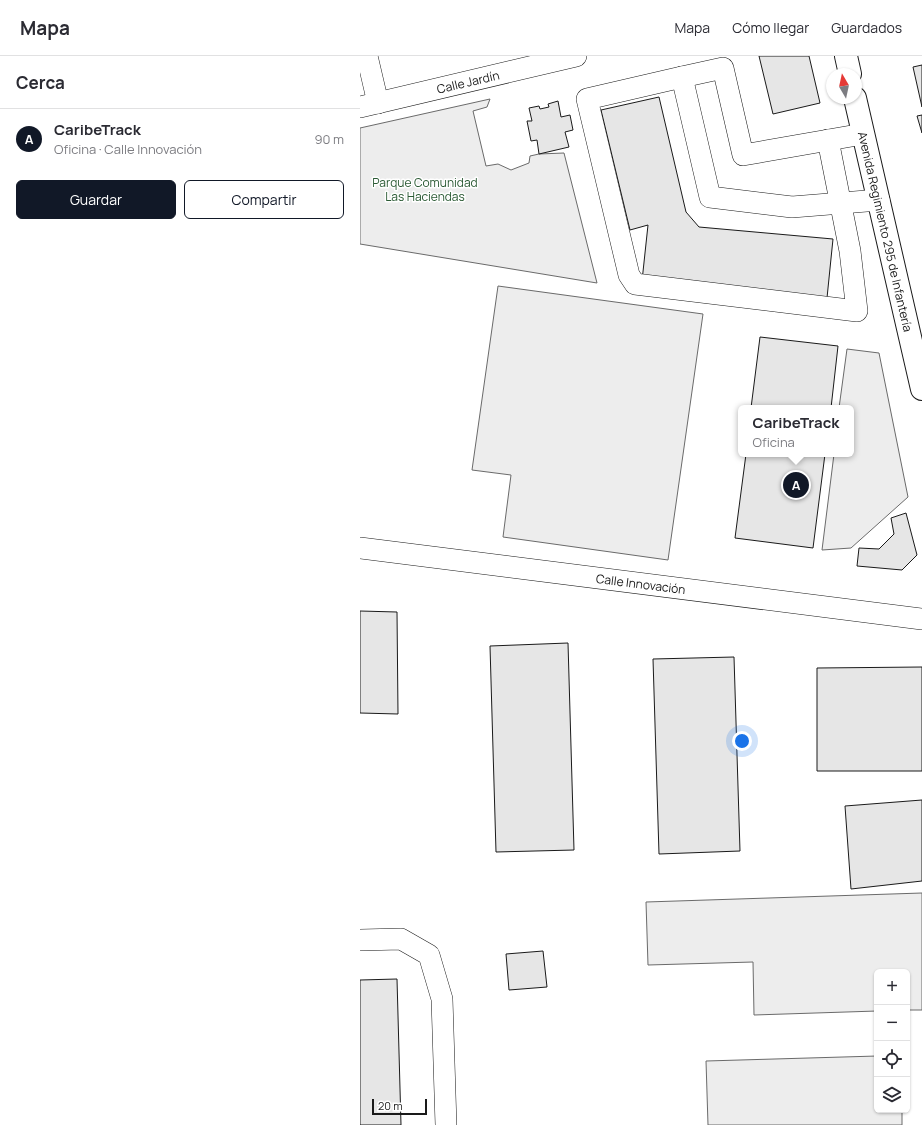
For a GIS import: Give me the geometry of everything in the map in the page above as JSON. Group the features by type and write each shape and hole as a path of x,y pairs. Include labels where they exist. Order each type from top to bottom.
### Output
{"main road":[{"path":"846,56 849,68"},
{"name":"Avenida Regimiento 295 de Infantería","path":"856,104 922,389"}],"street":[{"path":"367,56 369,105"},
{"name":"Calle Jardín","path":"369,105 548,59 576,56"},
{"path":"828,140 850,251 857,311 635,284 629,275 587,99 723,68 743,155 828,140 863,134"},
{"path":"682,77 710,197 792,207 879,200"},
{"name":"Calle Innovación","path":"360,548 922,619"},
{"path":"360,940 401,939 429,955 442,999 446,1125"}],"shaded area":[{"name":"Parque Comunidad Las Haciendas","path":"490,99 487,107 473,111 486,166 498,164 511,170 529,163 530,156 539,154 564,153 597,283 360,244 360,128"},
{"path":"498,286 703,314 668,560 503,537 511,475 472,470"},
{"path":"847,349 879,353 908,497 851,548 822,550 834,457 854,457 854,405 839,405"},
{"path":"922,893 922,1010 910,1010 910,969 874,969 874,1011 754,1015 753,962 648,965 646,902"},
{"path":"874,1056 874,1113 902,1113 902,1125 708,1125 706,1061"}],"building":[{"path":"759,56 809,56 820,103 773,114"},
{"path":"922,65 922,107 913,67"},
{"path":"659,97 686,212 699,227 833,239 827,298 642,281 648,225 630,230 601,110"},
{"path":"558,101 561,117 570,115 573,130 565,132 569,147 539,154 537,140 531,141 527,121 532,121 529,108 539,106 540,109 549,107 548,104"},
{"path":"922,115 922,133 917,116"},
{"path":"760,337 838,346 831,405 751,405"},
{"path":"746,457 825,457 813,548 735,538"},
{"path":"906,513 917,555 902,570 857,566 859,548 879,549 894,534 891,518"},
{"path":"360,611 397,612 398,714 360,713"},
{"path":"568,643 574,850 496,852 490,646"},
{"path":"734,657 740,851 659,854 653,659"},
{"path":"922,667 922,771 817,771 817,668"},
{"path":"922,800 922,881 851,889 845,806"},
{"path":"543,951 547,987 509,990 506,954"},
{"path":"397,979 401,1125 360,1125 360,980"}],"place":[{"name":"CaribeTrack","path":"796,485"}]}
